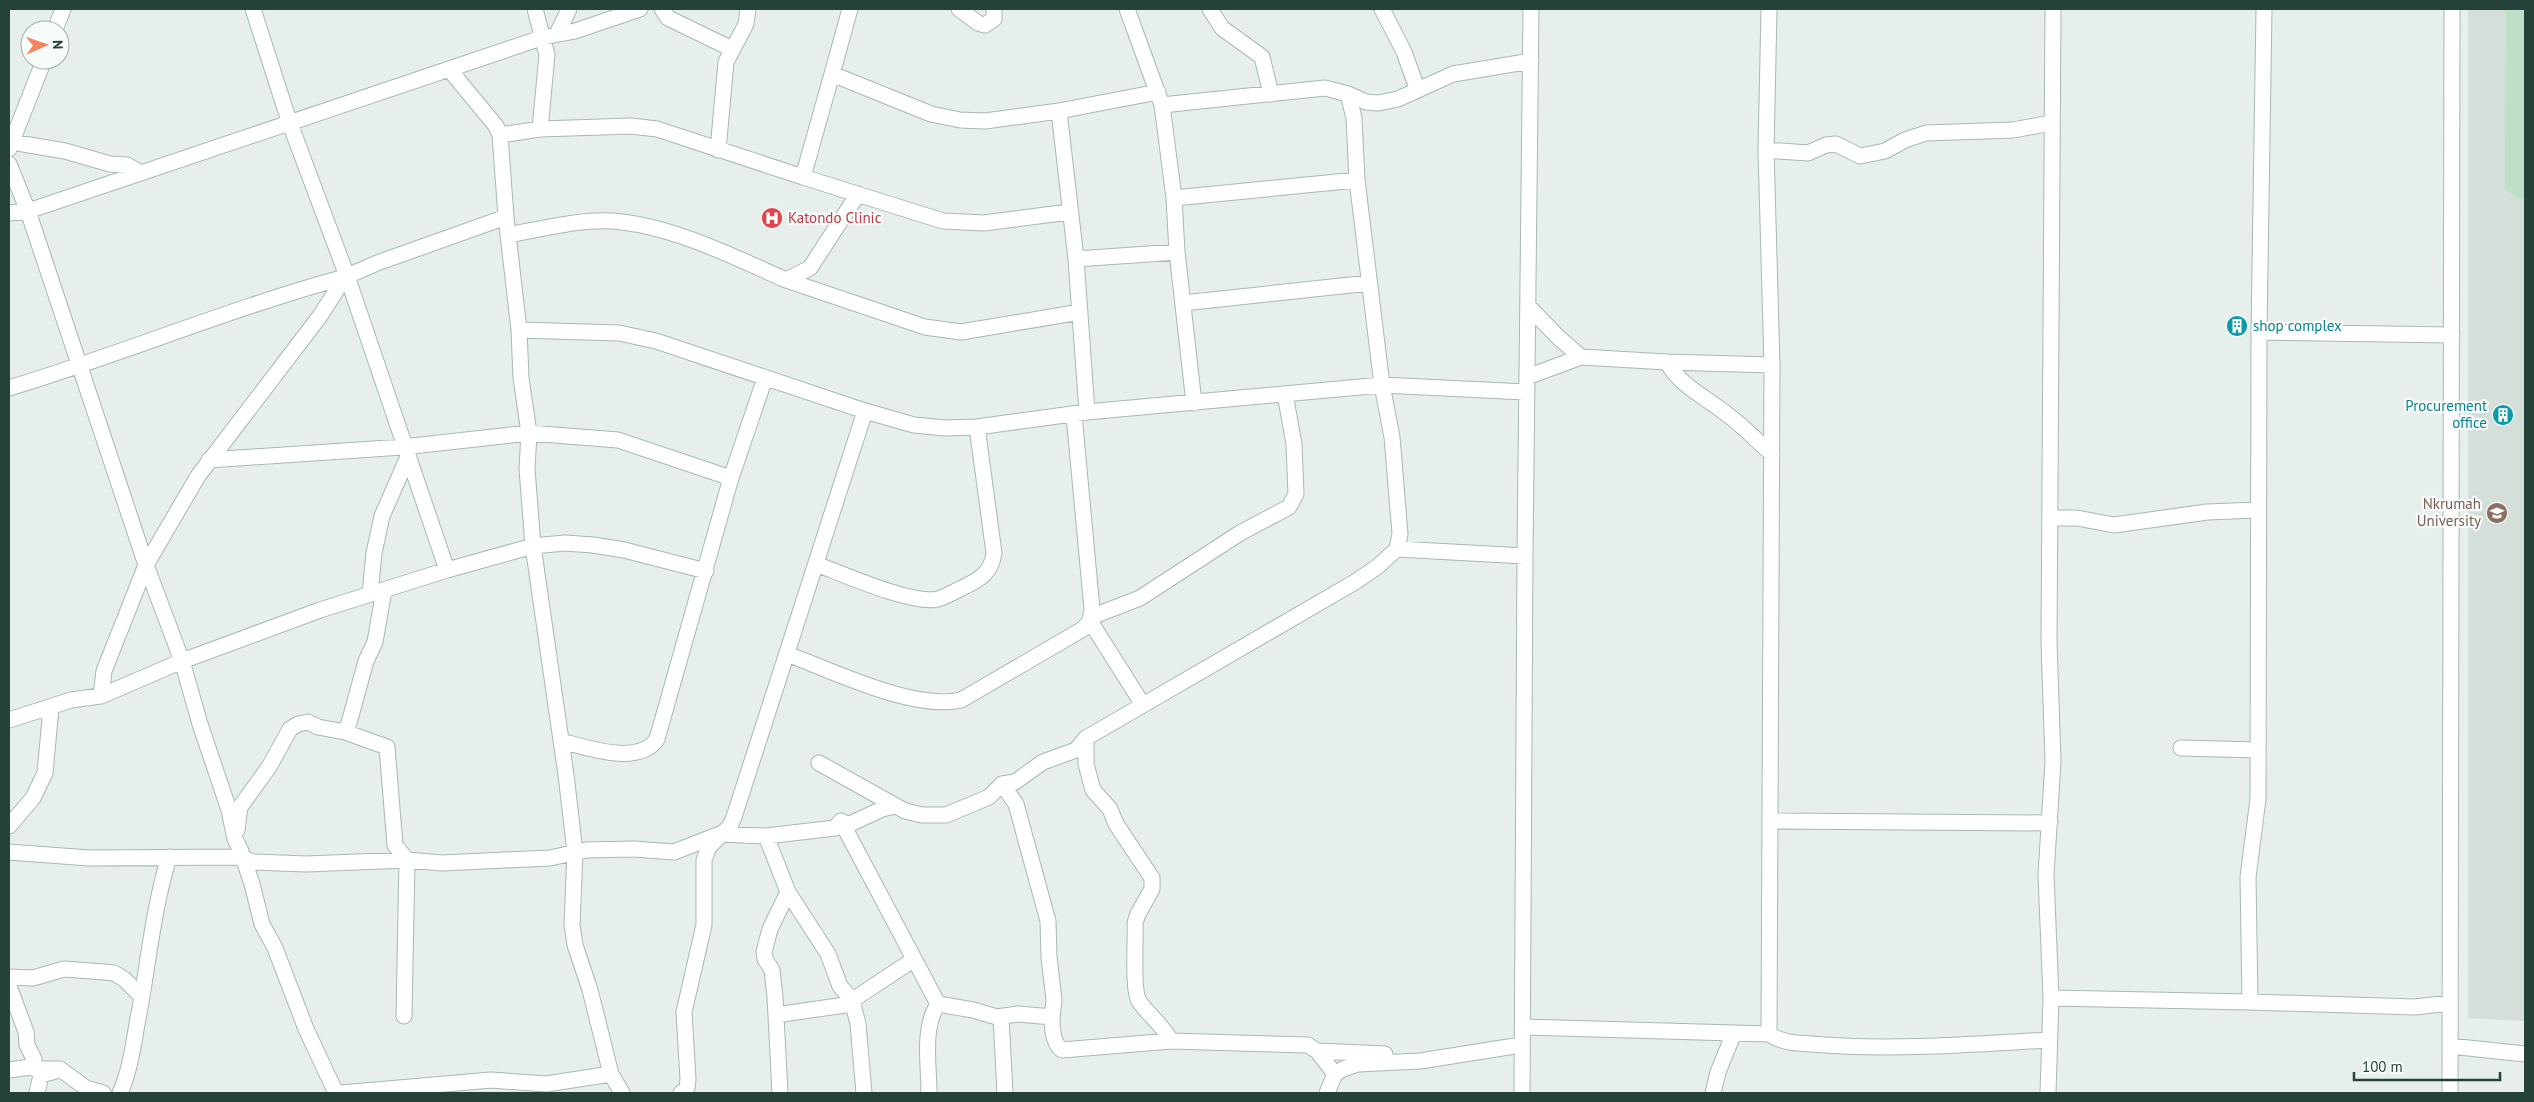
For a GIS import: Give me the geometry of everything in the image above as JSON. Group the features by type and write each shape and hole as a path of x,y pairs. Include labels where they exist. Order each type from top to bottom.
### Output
{"street":[{"path":"253,9 289,121 346,276 446,570"},
{"path":"535,9 551,36"},
{"path":"540,130 551,36 569,9"},
{"path":"9,213 28,211 449,68 640,9"},
{"path":"662,9 668,18 732,49"},
{"path":"718,150 723,83 732,49 746,24 748,9"},
{"path":"803,176 850,9"},
{"path":"959,9 978,23 985,25 994,19 994,9"},
{"path":"1127,9 1160,98 1174,198 1177,252 1194,403"},
{"path":"1210,9 1222,28 1262,57 1272,94"},
{"path":"1382,9 1404,52 1417,88"},
{"path":"1522,1093 1521,1045 1524,1027 1524,556 1531,9"},
{"path":"1768,1034 1772,454 1772,365 1766,150 1769,9"},
{"path":"2048,1093 2051,998 2046,875 2052,761 2049,642 2053,9"},
{"path":"2250,1002 2248,877 2258,799 2259,332 2264,9"},
{"path":"2450,1093 2452,9"},
{"path":"832,74 932,114 960,120 985,121 1160,98 1272,94 1325,88 1348,94 1366,102 1378,103 1398,99 1417,88 1453,74 1531,61"},
{"path":"449,68 496,126 500,135 506,217 519,330 521,378 529,433 526,469 533,546 575,852 572,925 575,945 611,1074 622,1093"},
{"path":"40,70 10,146 65,151 110,164 127,165 139,172"},
{"path":"818,763 896,806 922,816 946,815 989,797 1002,784 1015,782 1043,762 1076,750 1086,738 1355,582 1377,567 1397,549 1400,534 1392,437 1382,385 1357,180 1354,118 1348,94"},
{"path":"1354,118 1366,102"},
{"path":"787,654 919,700 949,702 961,700 1083,629 1090,619 1092,609 1080,414 1080,312 1076,258 1069,212 1059,111"},
{"path":"1766,150 1808,153 1826,145 1836,144 1860,156 1885,152 1905,140 1926,133 2013,130 2051,123"},
{"path":"500,135 540,130 631,126 657,130 944,221 965,224 1069,212"},
{"path":"9,164 28,211 146,565 182,661 200,724 229,810 235,839 241,851 240,857 245,863 250,877 262,924 275,948 306,1029 336,1093"},
{"path":"1174,198 1357,180"},
{"path":"786,280 810,268 858,194"},
{"path":"9,388 80,366 235,310 346,276 506,217"},
{"path":"508,235 572,224 612,221 648,226 724,253 786,280 925,327 944,331 961,332 1080,312"},
{"path":"1076,258 1177,252"},
{"path":"810,268 814,289"},
{"path":"101,696 104,671 146,565 209,460 320,316 346,276"},
{"path":"1183,303 1369,283"},
{"path":"1528,306 1559,338 1581,357"},
{"path":"519,330 619,333 656,341 914,426 945,428 977,427 1080,414 1382,385 1526,384 1581,357 1772,365"},
{"path":"2259,332 2452,335"},
{"path":"1667,362 1674,375 1685,386 1729,415 1772,454"},
{"path":"561,741 598,750 629,754 643,752 652,746 656,739 732,478 765,378"},
{"path":"1090,619 1140,598 1240,533 1289,506 1296,494 1294,444 1284,394"},
{"path":"681,1093 687,1088 688,1079 684,1012 695,971 706,913 704,860 709,847 734,818 865,411"},
{"path":"816,564 907,597 924,600 938,599 980,579 988,572 994,553 977,427"},
{"path":"209,460 405,453 529,433 618,440 732,478"},
{"path":"227,437 249,458"},
{"path":"344,732 349,724 366,661 374,647 377,592 374,554 382,516 405,453"},
{"path":"2051,518 2077,518 2114,525 2207,512 2258,510"},
{"path":"9,720 71,700 101,696 182,661 377,592 446,570 533,546 593,545 624,550 706,570"},
{"path":"1397,549 1524,556"},
{"path":"1090,619 1143,705"},
{"path":"9,826 33,798 46,773 51,708"},
{"path":"235,839 240,806 269,767 290,729 298,724 308,722 318,727 344,732 387,747 395,845 407,860 404,1016"},
{"path":"1086,738 1086,764 1093,790 1107,805 1120,831 1152,878 1152,889 1135,923 1135,988 1140,1002 1161,1025 1171,1041"},
{"path":"2181,748 2258,750"},
{"path":"1002,784 1016,804 1048,920 1049,957 1054,1000 1053,1030 1059,1048 1062,1050 1171,1041 1308,1045 1317,1050 1335,1074"},
{"path":"841,821 848,824 882,809 896,806"},
{"path":"1770,820 2050,823"},
{"path":"841,821 938,1004 1001,1017 1018,1014 1052,1017"},
{"path":"9,852 89,858 240,857 254,862 306,864 407,860 442,863 550,858 575,852 634,849 674,852 720,834 766,836 836,828 841,821"},
{"path":"766,836 788,892 828,954 840,986 852,1000 858,1024 864,1093"},
{"path":"120,1093 134,1049 154,918 169,857"},
{"path":"780,1093 772,970 765,959 764,952 770,929 788,892"},
{"path":"776,1015 840,1007 913,960"},
{"path":"9,977 33,978 64,969 114,973 124,979 142,997"},
{"path":"9,986 26,1032 27,1046 34,1059 27,1068 9,1070"},
{"path":"2051,998 2415,1006 2450,1003"},
{"path":"929,1093 929,1033 931,1015 938,1004"},
{"path":"1001,1017 1006,1093"},
{"path":"1524,1027 1768,1034 1786,1042 1845,1046 1938,1046 2049,1040"},
{"path":"1713,1093 1718,1072 1734,1034"},
{"path":"1327,1093 1335,1074 1343,1068 1358,1064 1407,1061 1521,1045"},
{"path":"2450,1046 2525,1054"},
{"path":"1317,1050 1388,1054 1407,1061"},
{"path":"31,1065 35,1069 60,1069 86,1088 103,1093"},
{"path":"37,1093 41,1075 60,1069"},
{"path":"342,1093 491,1080 546,1084 611,1074"}],"shaded area":[{"name":"Nkrumah University","path":"2468,9 2525,9 2525,1021 2468,1018"}],"green space":[{"path":"2506,9 2525,9 2525,196 2520,200 2505,189"}],"place":[{"name":"Katondo Clinic","path":"772,218"},
{"name":"shop complex","path":"2237,326"},
{"name":"Procurement office","path":"2503,415"},
{"name":"Nkrumah University","path":"2497,513"}]}
